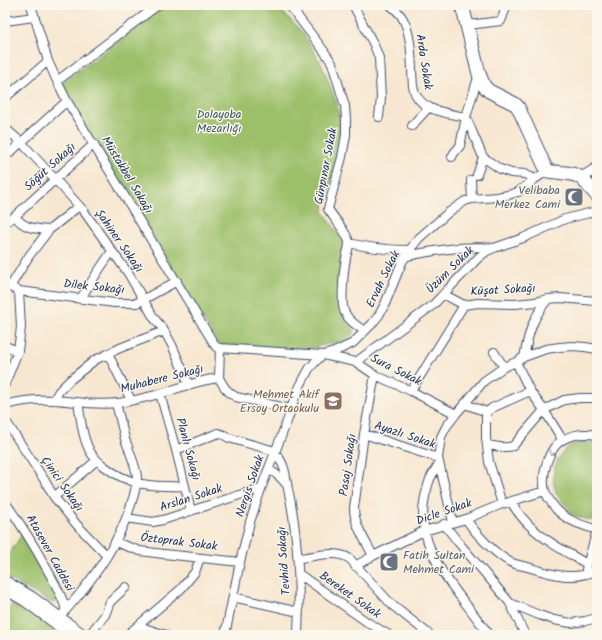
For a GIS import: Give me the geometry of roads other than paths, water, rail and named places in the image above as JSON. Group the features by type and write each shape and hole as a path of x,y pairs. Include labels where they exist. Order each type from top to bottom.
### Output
{"main road":[{"path":"462,5 479,74 484,86 489,91 518,107 547,172 571,174 581,178 597,195"}],"street":[{"name":"Müstakbel Sokağı","path":"31,5 48,61 56,81 67,101 216,347 220,348"},
{"path":"56,81 158,5"},
{"name":"Günpınar Sokak","path":"289,5 332,63 345,106 346,135 342,157 328,209 347,236 349,243"},
{"path":"353,5 379,58 381,98 379,117"},
{"name":"Arda Sokak","path":"390,5 403,19 408,33 414,91 417,96 429,107 442,113 466,117"},
{"path":"468,25 501,21 507,5"},
{"path":"5,21 34,17"},
{"path":"5,98 48,61"},
{"path":"452,157 460,146 466,117 479,74"},
{"path":"5,157 67,101"},
{"path":"412,126 429,107"},
{"path":"466,117 483,157 500,169 511,173 525,174 535,179"},
{"name":"Şahiner Sokağı","path":"5,128 22,143 79,206 128,273 154,318 172,345 189,385"},
{"name":"Söğüt Sokağı","path":"5,223 15,216 94,144"},
{"path":"472,199 474,178 483,157"},
{"path":"581,178 597,168"},
{"name":"Ervah Sokak","path":"323,355 354,343 372,324 385,304 402,262 408,253 419,238 449,212 465,201 497,197 518,192 547,172"},
{"path":"7,287 49,230 79,206"},
{"name":"Üzüm Sokak","path":"356,362 433,305 479,257 487,251 523,238 565,219 575,221 597,211"},
{"path":"15,216 18,222 26,226 49,230"},
{"path":"365,331 353,322 344,312 343,304 346,258 349,243 363,247 408,253 477,246 494,248"},
{"path":"81,298 112,251"},
{"name":"Dilek Sokağı","path":"7,287 19,291 115,303 136,303 177,281"},
{"path":"5,384 18,351 21,327 19,291"},
{"path":"443,294 464,305"},
{"path":"524,357 529,333 534,319 549,298"},
{"name":"Küşat Sokağı","path":"411,391 464,305 478,303 515,304 535,302 549,298 597,301"},
{"path":"54,400 59,391 70,380 95,360 164,331"},
{"path":"5,346 18,351"},
{"path":"488,634 451,586 429,547 424,531 422,518 423,500 430,478 438,461 441,437 446,427 484,381 504,367 524,357 546,349 585,346 597,349"},
{"path":"219,378 220,348 323,355"},
{"path":"494,352 504,367"},
{"path":"108,354 131,400"},
{"name":"Sura Sokak","path":"323,355 356,362 375,375 411,391 456,414"},
{"name":"Nergis Sokak","path":"225,635 240,562 250,522 261,488 300,386 309,369 323,355"},
{"path":"516,362 530,391 544,410 562,440"},
{"name":"Pasaj Sokağı","path":"373,556 363,537 354,514 364,434 375,375"},
{"name":"Muhabere Sokağı","path":"5,405 37,400 96,404 116,403 160,394 219,378 229,393 236,397 291,410"},
{"path":"486,412 530,391"},
{"name":"Planlı Sokağı","path":"160,394 176,450 191,512"},
{"path":"487,445 504,448 513,446 544,410 564,400 597,398"},
{"path":"78,402 84,437 91,453 108,470 119,476 146,485 185,486"},
{"path":"63,614 89,584 115,542 126,518 137,483 137,475 116,403"},
{"path":"465,404 486,412"},
{"path":"486,412 486,438 489,462 506,503 538,534 587,564"},
{"name":"Çinici Sokağı","path":"5,420 54,497 76,525 107,556"},
{"path":"176,450 218,433 229,438 275,452"},
{"name":"Ayazlı Sokak","path":"364,434 438,461"},
{"path":"585,574 597,530 566,518 557,510 545,491 544,471 546,463 553,450 562,440 575,435 597,435"},
{"name":"Tevhid Sokağı","path":"275,452 286,471 287,485 291,501 299,574 298,635"},
{"path":"54,497 97,460"},
{"path":"438,461 453,522"},
{"path":"268,470 279,475 287,485"},
{"name":"Arslan Sokak","path":"126,518 153,522 167,519 261,488"},
{"name":"Dicle Sokak","path":"355,566 424,531 545,491"},
{"name":"Atasever Caddesi","path":"5,502 38,551 62,596 63,614"},
{"path":"466,518 472,528 497,553 510,562 566,577 577,576 597,570"},
{"path":"444,524 510,604 526,635"},
{"name":"Öztoprak Sokak","path":"115,542 140,551 240,562"},
{"path":"298,558 338,554 347,557 392,605 430,635"},
{"path":"127,635 181,589 196,572 200,558"},
{"name":"Bereket Sokak","path":"299,574 367,622 389,635"},
{"path":"5,581 63,614 84,635"},
{"path":"88,635 105,615 110,602 126,587"},
{"path":"5,589 26,601 71,635"},
{"path":"233,597 299,612"},
{"path":"510,604 554,620 571,623 597,618"},
{"path":"138,626 166,635"}],"place":[{"name":"Velibaba Merkez Cami","path":"574,197"},
{"name":"Mehmet Akif Ersoy Ortaokulu","path":"333,401"},
{"name":"Fatih Sultan Mehmet Cami","path":"389,562"}],"park label":[{"name":"Dolayoba Mezarlığı","path":"219,121"}]}
